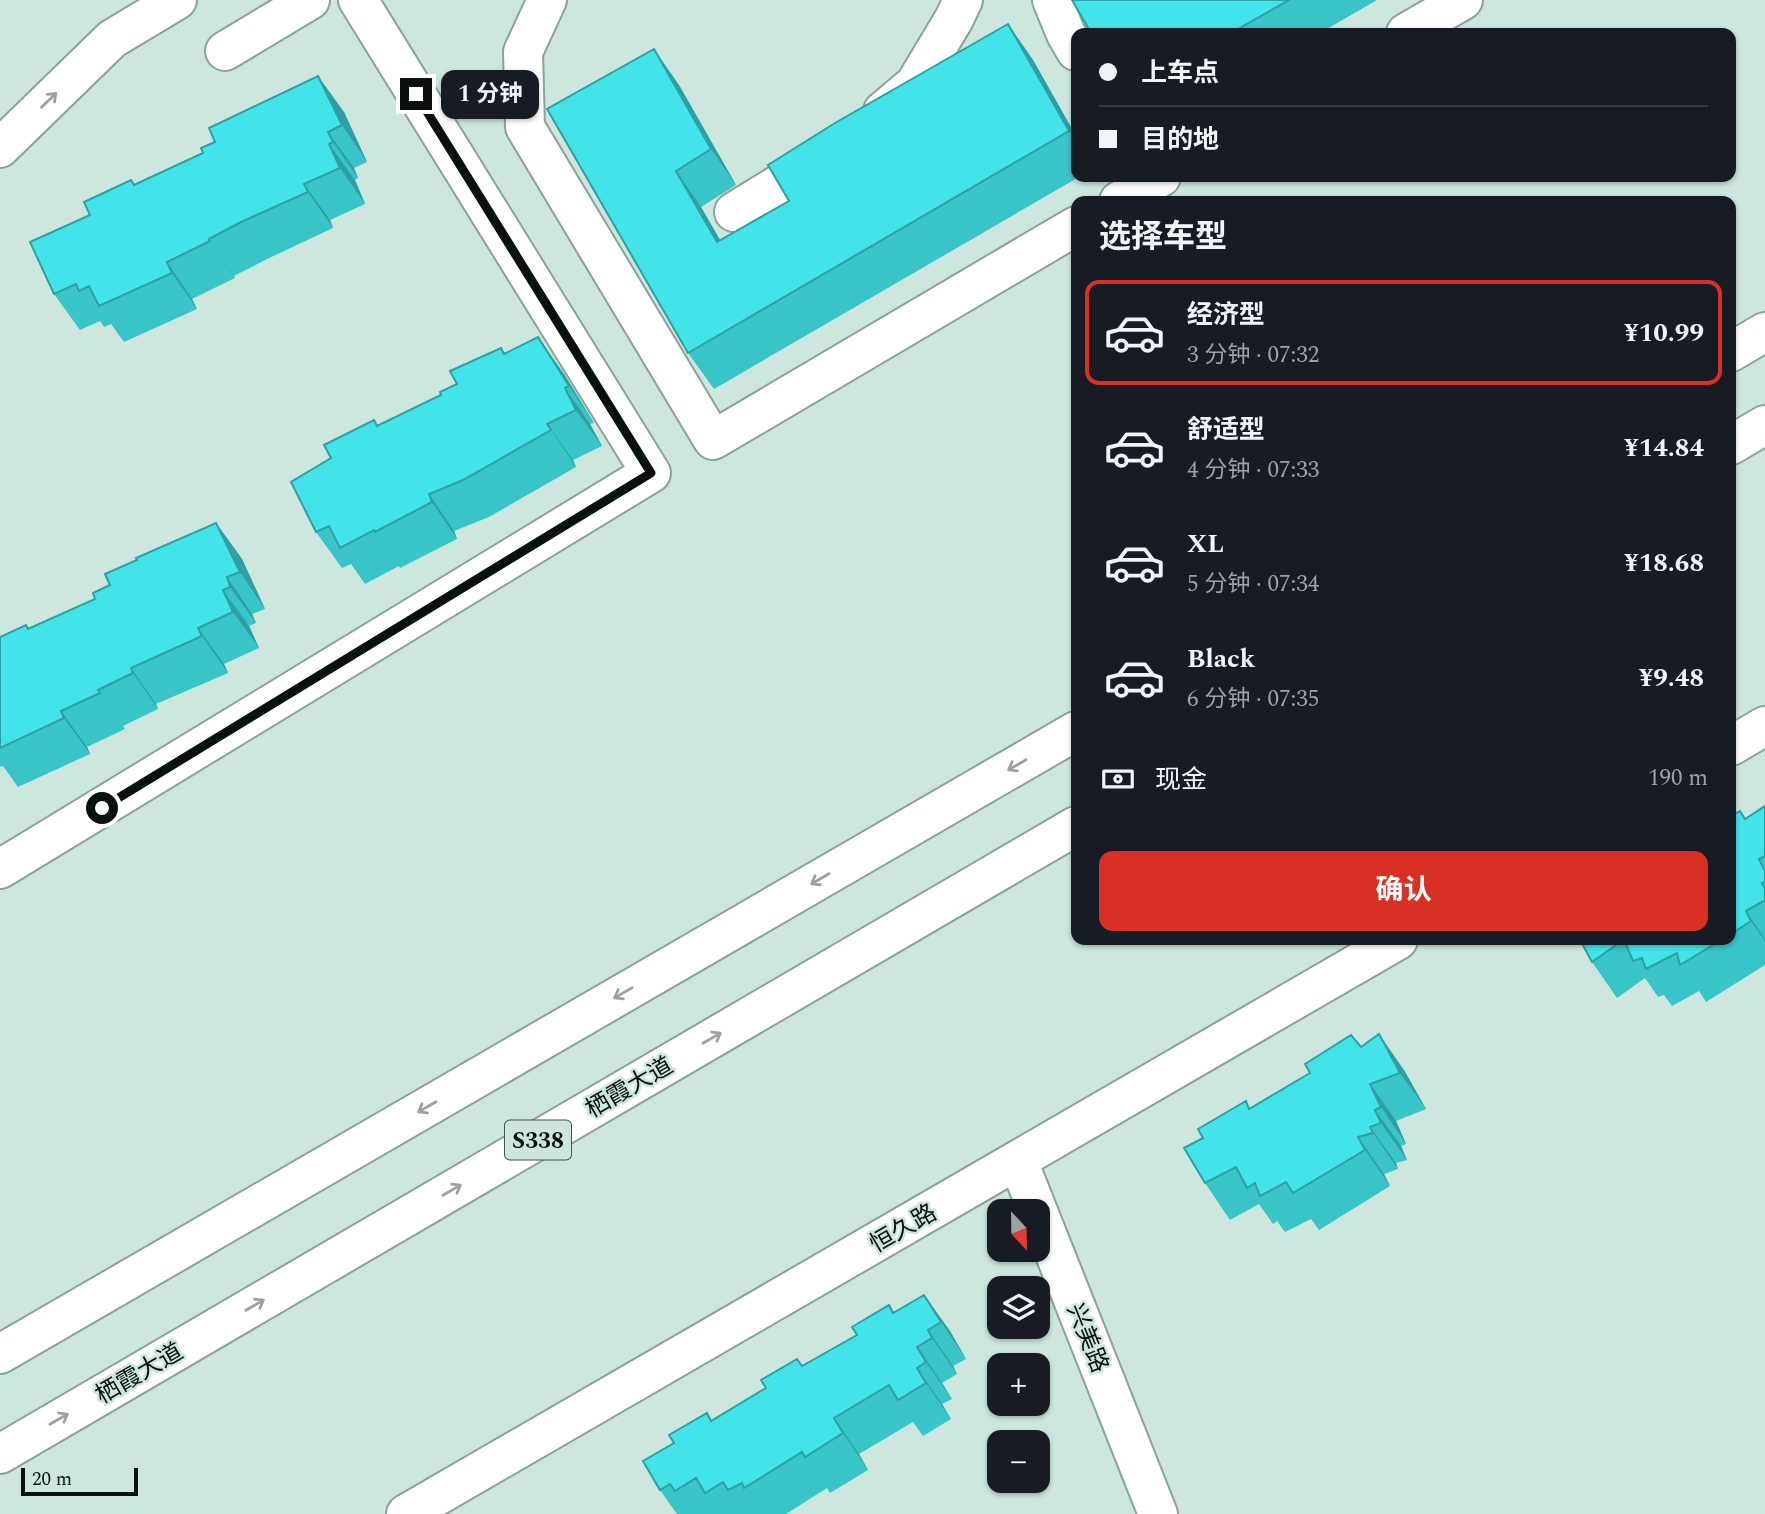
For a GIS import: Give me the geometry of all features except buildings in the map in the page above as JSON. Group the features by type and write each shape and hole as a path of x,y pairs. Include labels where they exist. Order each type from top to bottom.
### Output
{"street":[{"path":"0,148 112,39 177,0"},
{"path":"225,51 310,0"},
{"path":"0,869 651,473 358,0"},
{"path":"547,0 523,52 525,127 713,440 1071,229"},
{"path":"734,212 840,148 915,84 963,0"},
{"path":"1052,0 1071,42"},
{"path":"1415,28 1463,0"},
{"path":"1127,196 1150,182"},
{"path":"1736,349 1765,332"},
{"path":"1736,441 1765,425"},
{"path":"1736,743 1765,726"},
{"path":"0,1354 1071,734"},
{"name":"栖霞大道","path":"0,1454 1071,829"},
{"name":"恒久路","path":"406,1514 1389,945"},
{"name":"兴美路","path":"1018,1161 1158,1514"}],"route":[{"path":"102,808 651,473 416,94"}]}
